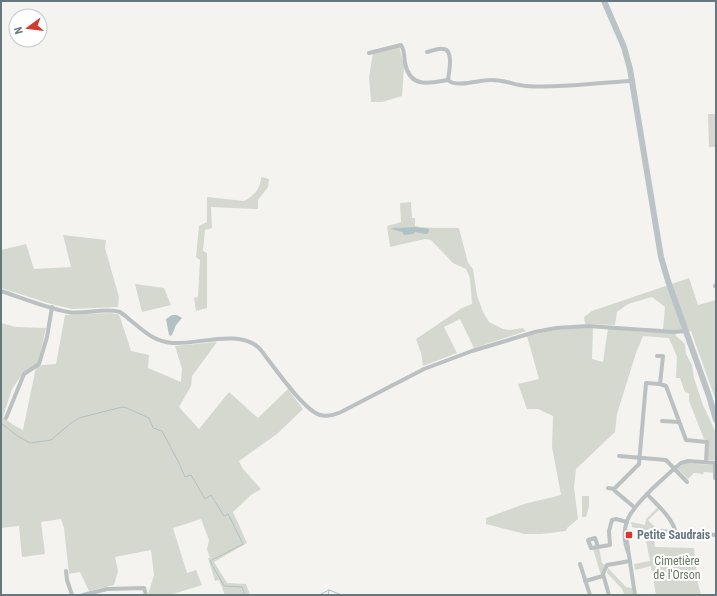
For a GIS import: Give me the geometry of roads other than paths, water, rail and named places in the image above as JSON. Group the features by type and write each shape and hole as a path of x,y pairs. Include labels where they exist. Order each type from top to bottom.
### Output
{"main road":[{"path":"604,1 624,47 633,81 660,252 666,275 716,420"},
{"path":"703,379 706,382 716,408"}],"street":[{"path":"370,53 401,45 404,51 407,68 416,81 423,84 448,80"},
{"path":"427,52 443,48 448,50 450,67 448,80"},
{"path":"448,80 452,84 504,80 517,85 526,86 564,86 633,81"},
{"path":"1,290 69,312 110,311 121,313 151,337 165,342 189,342 239,338 255,343 304,404 313,412 327,416 341,412 424,369 477,349 535,332 556,328 588,326 674,332 686,331"},
{"path":"6,418 24,374 39,364 46,343 52,307"},
{"path":"657,356 663,356 660,384"},
{"path":"614,489 640,464 646,383 666,386 686,440 707,442 706,462"},
{"path":"662,421 679,422"},
{"path":"620,456 666,460 687,482"},
{"path":"635,595 625,528 634,507 681,463 688,461 716,463 715,478"},
{"path":"608,488 614,489 634,507"},
{"path":"647,494 671,519 676,533"},
{"path":"598,547 610,545 610,525 614,519 627,522"},
{"path":"656,532 716,535"},
{"path":"609,595 602,574 607,565 630,561"},
{"path":"580,564 590,595"},
{"path":"66,571 67,580 72,595"},
{"path":"586,581 603,576"},
{"path":"83,595 107,589 144,588 146,595"}],"waterway":[{"path":"1,423 19,437 30,443 51,440 79,418 122,407 149,418 153,428 162,431 185,477 191,475 205,499 211,495 224,516 228,514 243,544 210,561 224,586 242,587 245,595"},
{"path":"319,595 329,590 342,595"},
{"path":"328,595 329,590"}],"place":[{"name":"Petite Saudrais","path":"629,535"}],"park label":[{"name":"Cimetière de l'Orson","path":"677,568"}]}
